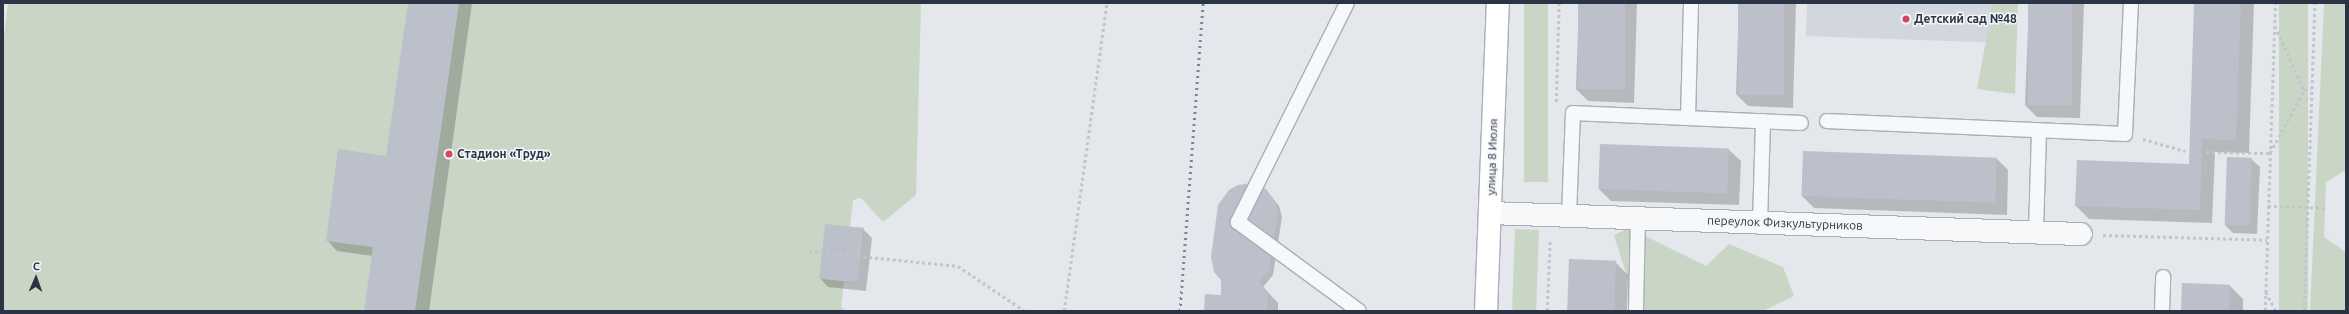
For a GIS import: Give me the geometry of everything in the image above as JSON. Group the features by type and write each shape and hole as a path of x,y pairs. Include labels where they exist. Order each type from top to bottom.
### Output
{"main road":[{"name":"улица 8 Июля","path":"1486,311 1498,3"}],"street":[{"name":"переулок Физкультурников","path":"1490,213 2081,234"}],"lane":[{"path":"1347,3 1238,222 1359,311"},
{"path":"1688,118 1691,3"},
{"path":"1827,121 2125,134 2131,3"},
{"path":"1569,216 1573,113 1801,123"},
{"path":"1760,223 1764,121"},
{"path":"2036,232 2039,131"},
{"path":"1636,311 1638,218"},
{"path":"2162,311 2163,277"}],"path":[{"path":"1064,311 1107,3"},
{"path":"2265,311 2275,3"},
{"path":"2304,311 2315,3"},
{"path":"2275,24 2304,90"},
{"path":"2304,90 2311,90"},
{"path":"2270,153 2304,90"},
{"path":"2125,134 2185,151"},
{"path":"2206,152 2270,153"},
{"path":"2268,206 2327,208"},
{"path":"2081,234 2267,240"},
{"path":"809,251 958,266 1025,311"},
{"path":"2266,291 2276,311"}],"shaded area":[{"name":"Детский сад №48","path":"1807,3 2007,3 2005,43 1806,36"}],"green space":[{"name":"Стадион «Труд»","path":"8,3 921,3 916,195 883,222 861,198 853,200 850,227 864,228 858,283 844,282 841,307 846,311 3,311 3,45"},
{"path":"1524,3 1548,3 1548,182 1524,182"},
{"path":"1993,3 2018,3 2015,94 1977,89"},
{"path":"2279,3 2308,3 2308,311 2279,311"},
{"path":"2324,3 2346,3 2346,170 2326,182 2324,237 2346,252 2346,311 2310,311"},
{"path":"1629,228 1706,266 1729,244 1783,267 1794,296 1763,311 1638,311 1614,235"},
{"path":"1515,229 1539,230 1536,311 1512,311"}],"building":[{"path":"408,3 459,3 415,311 364,311 373,247 326,241 338,149 386,156"},
{"path":"1578,3 1625,3 1625,89 1578,89"},
{"path":"1738,3 1784,3 1784,95 1738,95"},
{"path":"2028,3 2072,3 2072,105 2028,105"},
{"path":"2194,3 2241,3 2236,140 2202,139 2200,210 2075,206 2077,160 2189,164"},
{"path":"1600,144 1729,149 1727,193 1598,189"},
{"path":"1803,151 1997,158 1995,203 1801,196"},
{"path":"2227,157 2252,158 2250,226 2225,225"},
{"path":"1252,183 1266,189 1275,201 1278,212 1269,270 1259,282 1268,292 1267,311 1204,311 1205,294 1221,295 1221,280 1214,272 1211,257 1218,205 1229,190 1238,185"},
{"path":"825,224 864,228 858,283 819,279"},
{"path":"1569,259 1616,261 1614,311 1567,311"},
{"path":"2182,283 2230,285 2229,311 2181,311"}],"railway":[{"path":"1180,311 1203,3"}],"place":[{"name":"Детский сад №48","path":"1906,19"},
{"name":"Стадион «Труд»","path":"449,154"}]}
